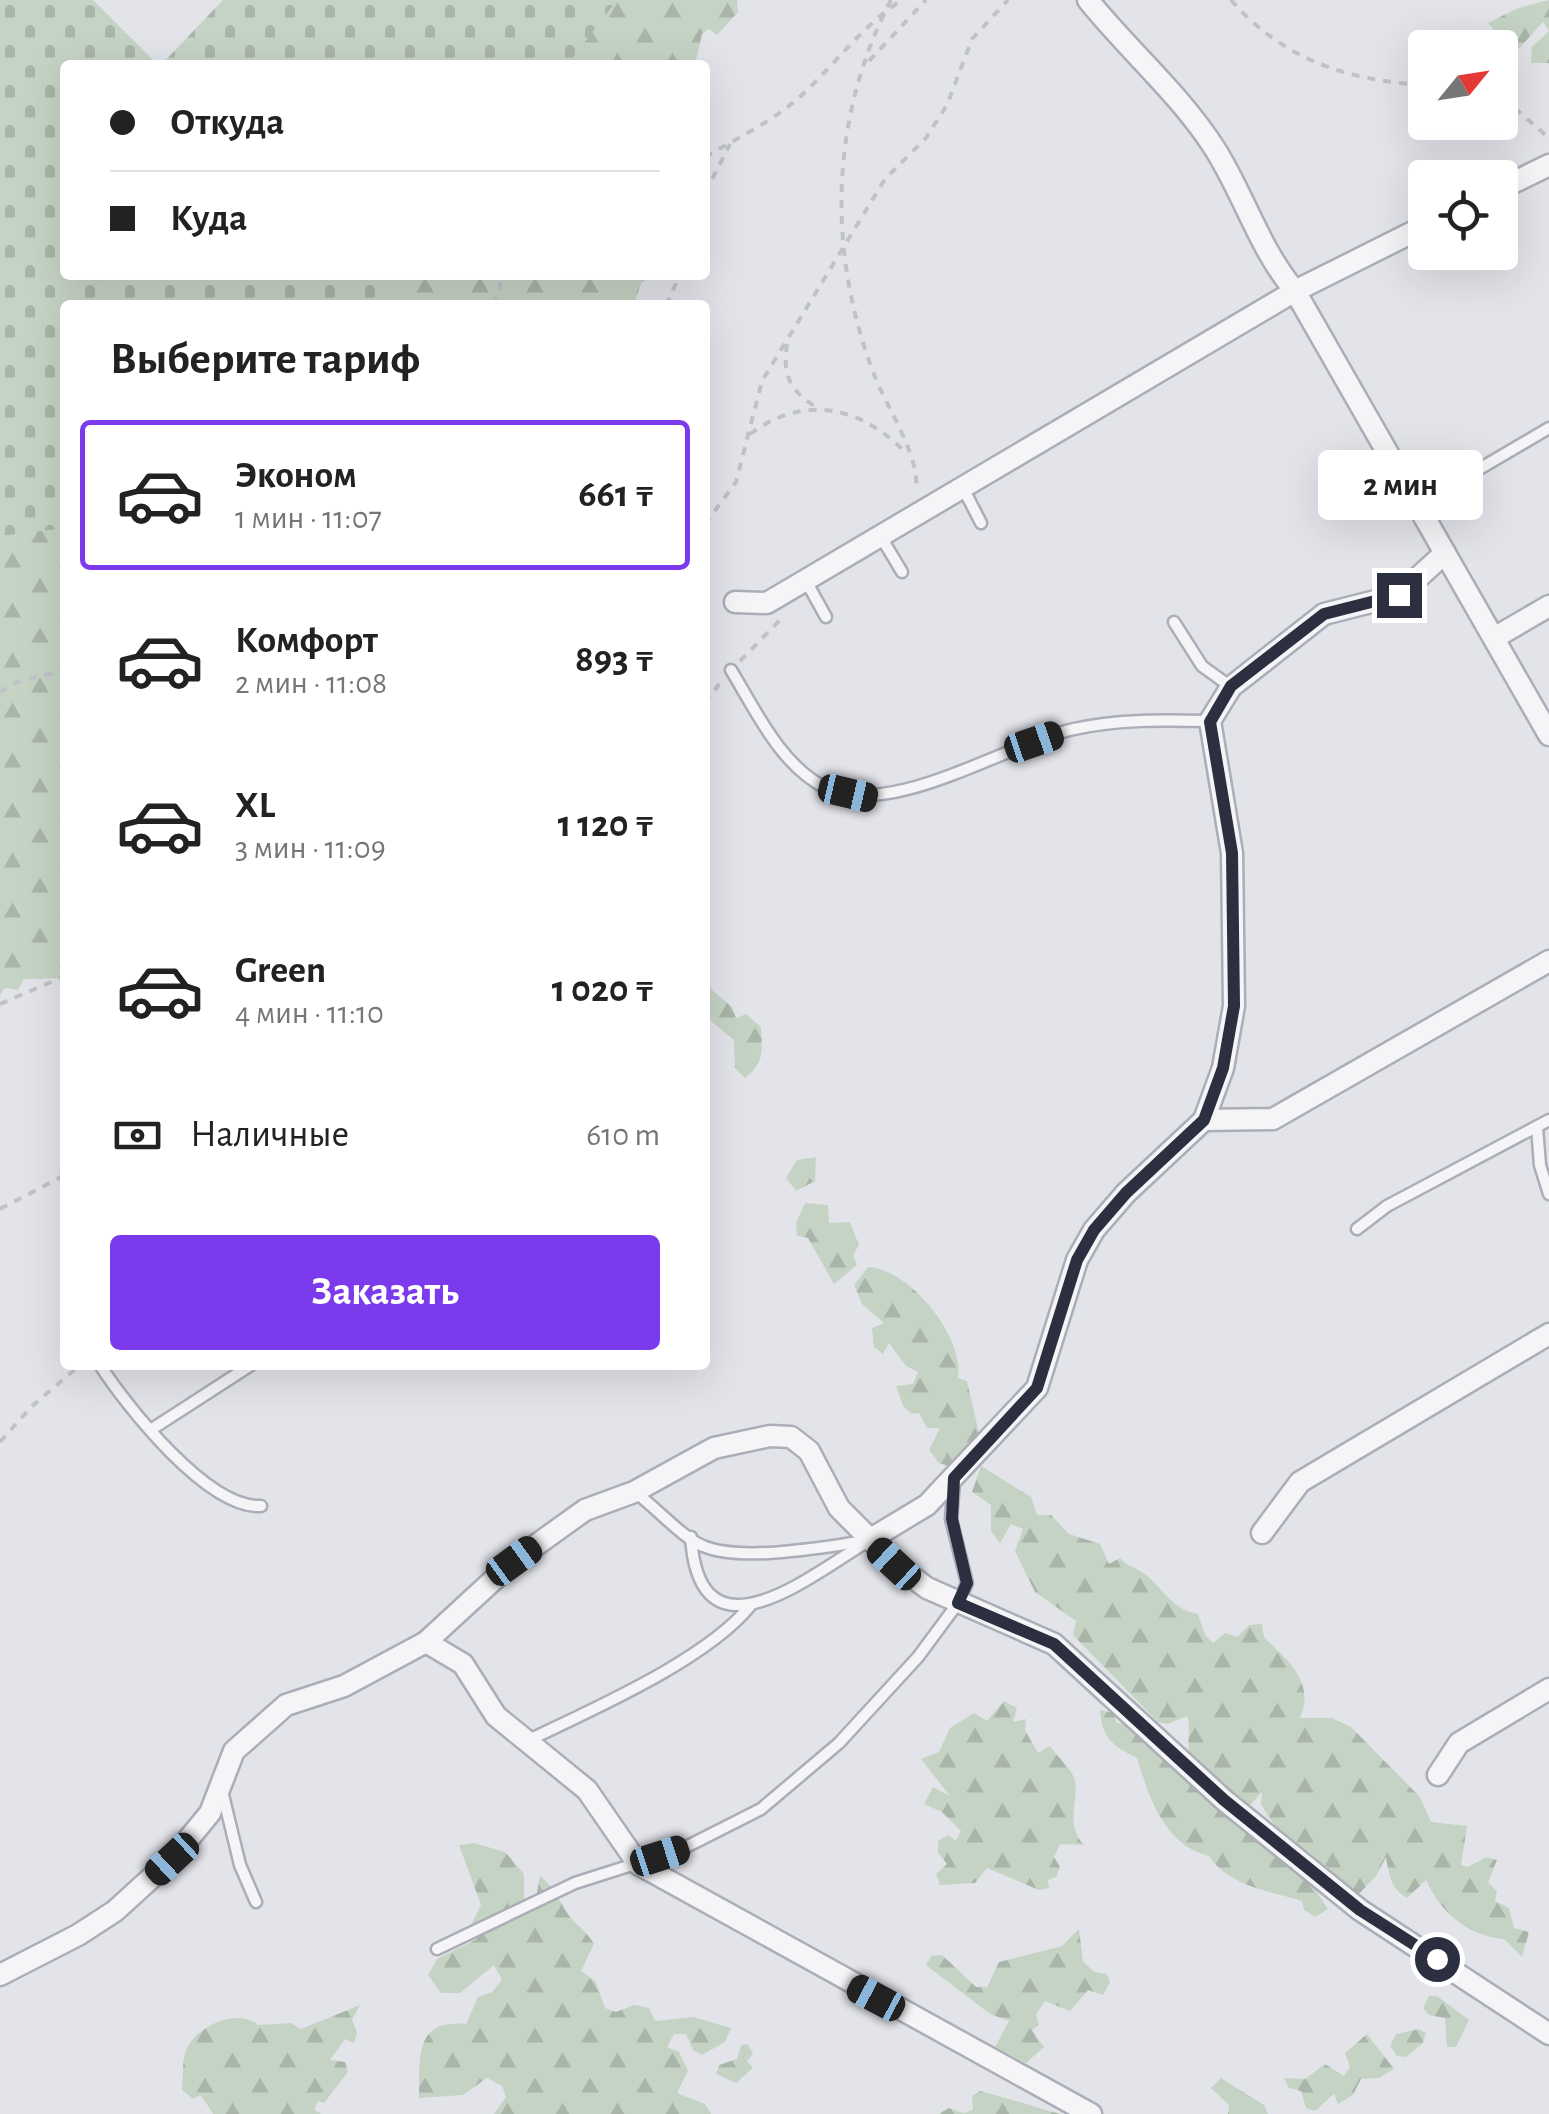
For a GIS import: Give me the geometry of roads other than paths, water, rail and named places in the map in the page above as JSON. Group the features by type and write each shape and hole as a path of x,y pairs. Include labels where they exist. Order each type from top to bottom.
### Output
{"street":[{"path":"1088,0 1168,86 1215,149 1275,268 1295,291 1549,734"},
{"path":"1518,180 1549,165"},
{"path":"735,602 767,603 1295,291 1408,234"},
{"path":"869,1540 906,1521 954,1478 1037,1388 1077,1260 1094,1230 1126,1193 1204,1120 1223,1068 1234,1006 1232,853 1210,722 1231,686 1324,614 1399,595 1445,552"},
{"path":"1494,638 1549,606"},
{"path":"1204,1120 1273,1119 1549,961"},
{"path":"1262,1533 1300,1482 1549,1334"},
{"path":"0,1974 116,1911 172,1859 210,1813 234,1750 286,1706 344,1686 426,1642 514,1561 585,1510 634,1492 714,1448 770,1436 791,1437 810,1451 839,1508 869,1540 928,1588 1054,1644 1224,1800 1360,1910 1549,2034"},
{"path":"426,1642 464,1664 496,1716 586,1790 638,1864 1091,2114"},
{"path":"1438,1775 1458,1742 1549,1689"}],"lane":[{"path":"1418,505 1549,428"},
{"path":"962,488 982,523"},
{"path":"881,536 902,572"},
{"path":"802,582 826,617"},
{"path":"1174,622 1202,666 1231,686"},
{"path":"731,670 790,761 827,788 869,798 1071,730 1134,719 1210,722"},
{"path":"1357,1229 1387,1206 1549,1120"},
{"path":"1537,1126 1549,1194"},
{"path":"103,1370 123,1400 204,1484 246,1507 261,1506"},
{"path":"152,1428 243,1370"},
{"path":"437,1948 575,1884 682,1849 761,1809 839,1743 918,1657 958,1603 967,1583 952,1519 954,1478"},
{"path":"634,1492 702,1546 750,1552 820,1550 869,1540"},
{"path":"692,1536 694,1568 702,1586 718,1600 750,1606 769,1602 869,1540"},
{"path":"529,1740 596,1708 720,1636 750,1606"},
{"path":"221,1784 227,1825 256,1902"}]}
